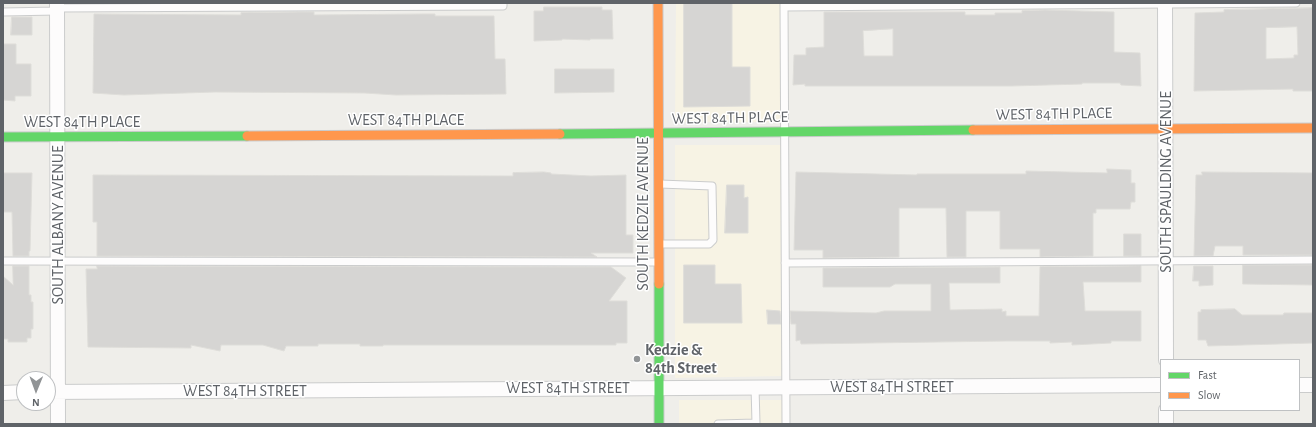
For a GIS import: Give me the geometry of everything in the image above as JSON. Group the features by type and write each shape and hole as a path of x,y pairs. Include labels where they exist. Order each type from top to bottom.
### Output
{"street":[{"name":"SOUTH KEDZIE AVENUE","path":"658,3 659,424"},
{"name":"SOUTH SPAULDING AVENUE","path":"1165,3 1166,359"},
{"name":"SOUTH ALBANY AVENUE","path":"54,371 58,262 57,7"},
{"name":"WEST 84TH PLACE","path":"3,137 658,134 1165,128 1313,128"},
{"name":"WEST 84TH STREET","path":"56,392 1160,385"},
{"path":"1300,385 1313,385"},
{"path":"3,393 16,392"},
{"name":"SOUTH ALBANY AVENUE","path":"56,411 58,424"},
{"path":"1166,411 1166,424"}],"lane":[{"path":"3,12 57,7 503,6 503,3"},
{"path":"786,424 784,5 1296,3"},
{"path":"658,184 710,184 712,186 713,240 709,244 658,244"},
{"path":"785,263 1313,260"},
{"path":"3,261 658,262"},
{"path":"718,424 756,424 755,387"}],"shaded area":[{"path":"676,3 784,3 785,122 675,122"},
{"path":"675,145 785,145 786,376 675,378"},
{"path":"679,400 786,400 786,424 679,424"}],"building":[{"path":"684,3 732,3 732,67 750,67 750,106 684,107"},
{"path":"544,7 602,7 602,10 612,10 613,39 562,39 534,41 534,11 543,11"},
{"path":"1313,8 1313,91 1293,91 1293,89 1194,91 1195,13 1224,12 1224,10","holes":["1297,27 1298,55 1294,55 1294,58 1266,59 1266,28"]},
{"path":"1045,10 1114,12 1114,52 1140,53 1141,86 1121,85 1120,83 1012,86 793,85 794,55 806,55 806,48 824,47 824,12 965,12 965,15 995,15 995,13 1022,13 1022,11","holes":["893,29 893,56 864,56 863,31"]},
{"path":"314,12 314,15 435,14 435,16 494,16 495,59 505,59 506,94 396,95 365,93 215,92 124,95 93,93 94,14 241,15 241,13"},
{"path":"12,17 32,17 32,35 11,35"},
{"path":"3,44 16,44 16,64 31,64 31,96 15,96 15,101 3,100"},
{"path":"555,69 614,69 614,92 555,93"},
{"path":"1107,169 1131,170 1131,183 1135,183 1135,202 1131,202 1130,209 1096,209 1096,213 1093,213 1093,256 1040,257 1040,249 1000,249 1000,211 966,211 966,257 947,257 946,208 899,208 899,257 823,258 823,250 794,250 796,172 917,175 1026,174 1026,171 1107,173"},
{"path":"544,172 551,174 591,176 626,175 626,235 633,235 633,253 591,253 597,257 97,256 97,222 93,222 93,175 513,176 513,173"},
{"path":"1202,172 1313,173 1313,255 1243,255 1243,246 1215,246 1213,256 1194,256 1196,175 1202,175"},
{"path":"3,173 32,173 29,256 13,256 12,212 3,212"},
{"path":"727,185 744,185 744,198 748,197 748,233 725,233"},
{"path":"1124,234 1141,234 1141,256 1124,256"},
{"path":"684,265 715,265 715,284 741,284 742,323 684,323"},
{"path":"1243,265 1313,265 1313,285 1243,284"},
{"path":"13,266 29,266 29,295 31,295 31,302 33,302 33,329 31,329 31,338 27,338 27,342 8,342 8,339 3,339 3,276 13,285"},
{"path":"97,266 611,267 626,278 609,301 627,301 627,343 616,343 616,345 383,346 360,346 360,344 318,344 318,346 286,346 284,351 263,345 221,345 220,351 191,345 191,348 88,347 86,269 97,269"},
{"path":"1141,266 1141,282 1083,282 1085,311 1141,311 1141,341 1111,341 1111,343 1072,345 1072,342 1050,343 1050,341 801,344 800,340 796,341 796,324 791,324 790,311 876,313 884,311 931,311 931,284 895,284 890,287 823,287 823,268 1000,267 1000,283 949,283 950,310 1002,309 1002,312 1006,311 1006,316 1039,316 1040,267"},
{"path":"1194,266 1213,266 1213,285 1199,286 1199,281 1193,281"},
{"path":"1235,309 1242,315 1313,313 1313,343 1208,346 1206,340 1198,340 1198,312 1201,312 1201,310"},
{"path":"767,310 780,311 781,324 768,324"}],"traffic: fast":[{"path":"560,134 973,130"},
{"path":"3,137 247,136"},
{"path":"659,284 659,424"}],"traffic: slow":[{"path":"658,3 659,284"},
{"path":"973,130 1313,128"},
{"path":"247,136 560,134"}],"place":[{"name":"Kedzie & 84th Street","path":"637,359"}]}
